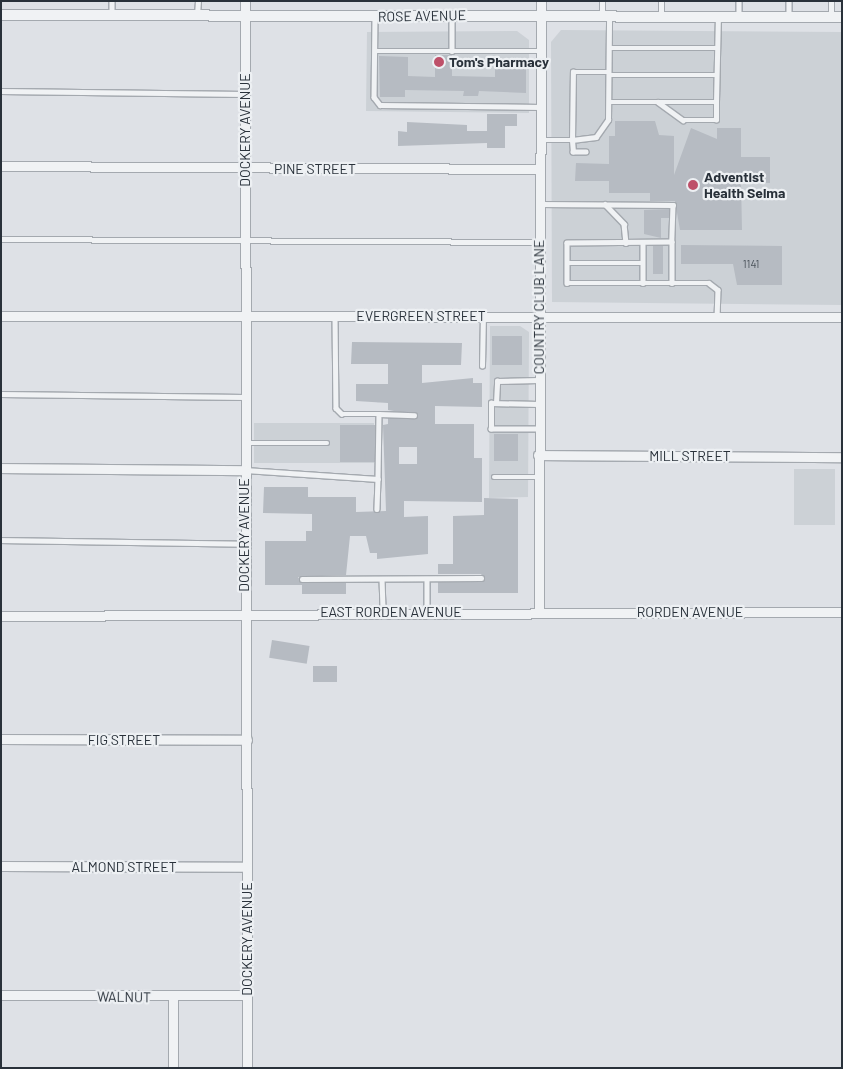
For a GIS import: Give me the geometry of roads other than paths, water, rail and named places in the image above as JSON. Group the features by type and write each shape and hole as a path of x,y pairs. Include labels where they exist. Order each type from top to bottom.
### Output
{"street":[{"name":"DOCKERY AVENUE","path":"245,1 243,616 247,740 246,1068"},
{"name":"COUNTRY CLUB LANE","path":"539,612 538,316 541,1"},
{"name":"ROSE AVENUE","path":"1,15 842,17"},
{"name":"PINE STREET","path":"1,166 245,169 540,169"},
{"name":"EVERGREEN STREET","path":"1,316 245,318 718,315 842,317"},
{"name":"MILL STREET","path":"538,455 842,456"},
{"path":"1,468 244,470"},
{"name":"EAST RORDEN AVENUE","path":"1,616 243,616 427,611 539,612"},
{"name":"RORDEN AVENUE","path":"539,612 842,612"},
{"name":"FIG STREET","path":"1,739 247,740"},
{"name":"ALMOND STREET","path":"1,866 246,867"},
{"name":"WALNUT","path":"1,995 173,998 247,996"},
{"path":"173,998 173,1068"}],"lane":[{"path":"112,1 112,16"},
{"path":"198,1 198,16"},
{"path":"540,140 572,140 596,137 606,128 609,102 609,48 606,16 602,1"},
{"path":"661,1 661,16"},
{"path":"740,1 740,17"},
{"path":"789,1 789,16"},
{"path":"831,1 831,16"},
{"path":"452,16 452,51"},
{"path":"657,102 683,120 716,120 718,16"},
{"path":"375,17 374,97 380,104 540,106"},
{"path":"609,48 717,48"},
{"path":"375,51 540,51"},
{"path":"586,152 572,152 572,72 716,75"},
{"path":"1,91 245,94"},
{"path":"609,102 716,102"},
{"path":"539,204 673,205 672,283"},
{"path":"605,204 624,224 626,243"},
{"path":"1,239 539,242"},
{"path":"672,242 567,243 567,283 709,283 718,290 718,315"},
{"path":"643,243 643,283"},
{"path":"567,263 643,263"},
{"path":"335,316 336,408 342,414 414,415"},
{"path":"482,366 483,316"},
{"path":"496,403 497,381 538,380"},
{"path":"1,394 244,396"},
{"path":"538,429 492,429 491,403 539,404"},
{"path":"377,509 379,414"},
{"path":"244,443 327,443"},
{"path":"244,470 378,479"},
{"path":"494,477 539,477"},
{"path":"1,540 243,544"},
{"path":"302,579 481,578"},
{"path":"382,579 383,612"},
{"path":"427,579 427,611"}],"place":[{"name":"Tom's Pharmacy","path":"439,62"},
{"name":"Adventist Health Selma","path":"693,185"}]}
